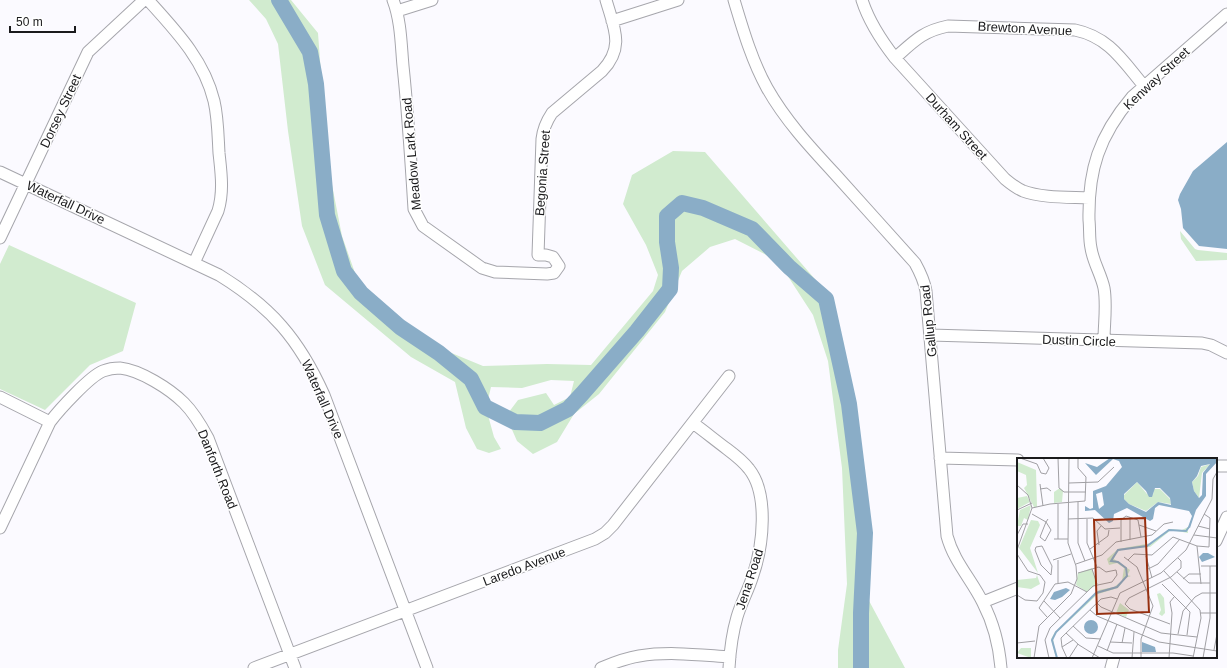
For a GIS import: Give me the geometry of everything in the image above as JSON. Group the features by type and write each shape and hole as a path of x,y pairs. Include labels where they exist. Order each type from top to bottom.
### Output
{"street":[{"name":"Dorsey Street","path":"0,238 88,52 144,0"},
{"path":"148,0 182,38 193,53 202,69 214,100 217,119 222,190 221,201 218,211 194,263"},
{"name":"Meadow Lark Road","path":"393,0 397,11 408,117 414,209 422,226 482,268 495,272 547,274 554,273 559,266"},
{"path":"397,11 432,0"},
{"name":"Begonia Street","path":"559,266 553,257 538,255 543,130 546,121 552,113 609,65 613,56 616,40 606,0"},
{"path":"612,21 678,0"},
{"name":"Gallup Road","path":"734,0 748,47 757,69 779,108 804,140 910,257 920,271 926,291 947,536 954,556 983,602 995,631 1002,668"},
{"name":"Durham Street","path":"862,0 872,26 882,42 895,58 1014,187 1036,195 1089,198"},
{"name":"Kenway Street","path":"1104,340 1104,290 1102,281 1093,260 1090,246 1089,198 1091,176 1102,142 1109,128 1132,97 1227,14"},
{"name":"Brewton Avenue","path":"895,58 926,32 948,26 1075,30 1094,35 1104,41 1111,47 1144,86"},
{"name":"Waterfall Drive","path":"0,172 219,275 239,287 260,303 281,325 303,353 315,374 324,395 427,668"},
{"name":"Dustin Circle","path":"930,335 1202,344 1220,348 1227,352"},
{"name":"Danforth Road","path":"0,528 50,422 93,376 110,369 120,368 134,372 160,384 174,393 194,414 208,438 295,668"},
{"name":"Laredo Avenue","path":"254,668 595,539 605,533 614,525 729,376"},
{"path":"0,397 50,422"},
{"name":"Jena Road","path":"693,423 746,465 756,480 761,498 762,527 758,560 737,617 733,633 730,662"},
{"path":"940,458 1017,460"},
{"path":"1217,539 1227,517"},
{"path":"983,602 1017,588"},
{"path":"601,668 639,656 658,654 677,654 730,662"},
{"path":"1111,668 1114,658"}],"green space":[{"path":"249,0 291,0 318,33 324,144 342,236 361,290 420,340 483,366 547,364 591,365 653,291 658,275 646,245 623,204 632,175 673,151 705,152 814,278 833,303 843,341 855,449 860,535 867,597 905,668 838,668 838,650 847,584 842,468 828,361 813,315 778,261 735,239 710,247 682,271 665,312 599,394 574,414 557,442 533,454 517,441 506,416 518,400 546,393 554,405 570,397 574,381 551,380 522,388 491,387 486,408 494,437 501,449 489,453 477,449 466,428 455,382 411,357 325,285 302,226 288,131 278,44 266,19"},
{"path":"1180,231 1195,249 1227,253 1227,260 1196,261 1181,239"},
{"path":"9,245 136,303 123,351 90,365 45,410 0,389 0,264"}],"water":[{"path":"1227,142 1227,249 1199,246 1183,228 1181,209 1178,200 1193,171"}],"waterway":[{"path":"279,0 310,52 316,84 327,215 344,271 361,293 400,327 439,353 471,379 485,407 515,422 540,423 568,409 637,331 670,289 671,268 667,242 667,216 682,203 703,208 752,229 789,267 826,299 849,404 865,533 861,613 861,668"}]}
